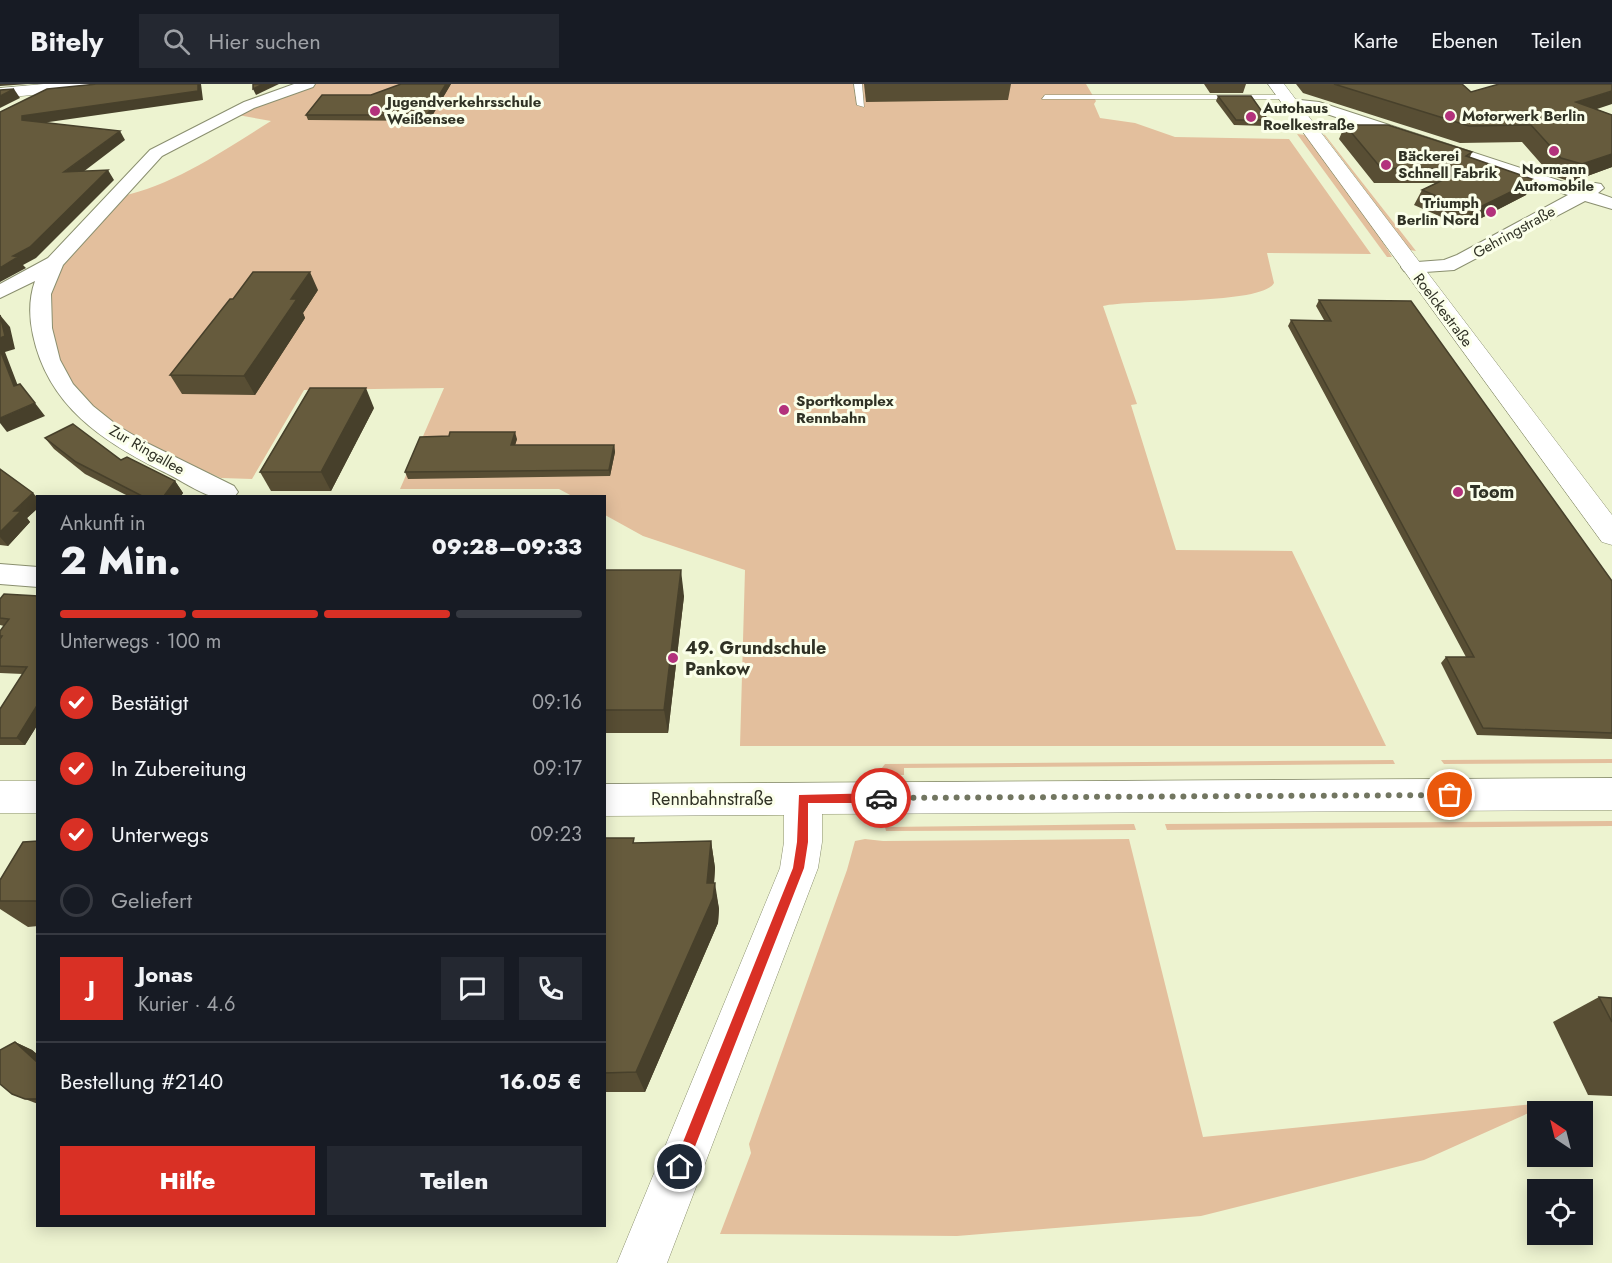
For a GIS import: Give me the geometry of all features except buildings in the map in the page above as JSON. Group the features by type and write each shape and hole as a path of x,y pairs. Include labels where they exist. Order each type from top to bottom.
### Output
{"main road":[{"path":"0,93 96,84"},
{"name":"Roelckestraße","path":"1284,95 1612,535"},
{"name":"Rennbahnstraße","path":"606,800 1612,794"},
{"path":"0,797 36,796"},
{"path":"642,1263 799,868 803,842 803,799"}],"street":[{"name":"Zur Ringallee","path":"223,495 225,492 130,444 86,411 66,392 46,355 40,300 43,281 55,262 156,153 249,105 308,84"},
{"path":"18,107 47,93 49,88"},
{"path":"1284,95 1612,204"},
{"name":"Gehringstraße","path":"1411,267 1447,266 1464,259 1585,194 1612,182"},
{"name":"Zur Ringallee","path":"0,292 55,262"},
{"path":"1,576 36,578"}],"lane":[{"path":"858,84 861,105"},
{"path":"1045,96 1284,95"}],"shaded area":[{"name":"Sportkomplex Rennbahn","path":"312,84 1086,84 1096,101 1094,104 1100,118 1135,123 1175,137 1289,139 1371,254 1267,253 1274,283 1264,290 1222,298 1103,306 1137,404 1131,405 1176,550 1292,551 1386,746 740,746 745,570 643,536 606,516 606,495 570,495 559,489 400,489 444,388 304,390 252,479 221,478 155,450 115,425 80,395 50,347 50,280 60,262 121,196 141,191 179,175 271,121 238,115"},
{"path":"1297,134 1306,135 1373,226 1392,257 1387,257"},
{"path":"1323,134 1325,135 1416,251 1410,250"},
{"path":"1612,759 1612,763 1444,764 1441,760"},
{"path":"1393,760 1395,764 904,768 904,775 882,775 881,769 885,764"},
{"path":"1612,821 1612,826 1167,830 1165,824"},
{"path":"1134,824 1136,830 886,831 885,827"},
{"path":"865,839 883,841 1129,839 1203,1137 1527,1105 1527,1114 1424,1160 1201,1216 957,1236 720,1234 751,1153 749,1144 847,870 855,841"}],"way so far":[{"path":"881,798 1450,795"}],"place":[{"name":"Jugendverkehrsschule Weißensee","path":"375,111"},
{"name":"Motorwerk Berlin","path":"1450,116"},
{"name":"Autohaus Roelkestraße","path":"1251,117"},
{"name":"Normann Automobile","path":"1554,151"},
{"name":"Bäckerei Schnell Fabrik","path":"1386,165"},
{"name":"Triumph Berlin Nord","path":"1491,212"},
{"name":"Sportkomplex Rennbahn","path":"784,410"},
{"name":"Toom","path":"1458,492"},
{"name":"49. Grundschule Pankow","path":"673,658"}],"route":[{"path":"680,1167 799,868 803,842 803,799 881,798"}]}
